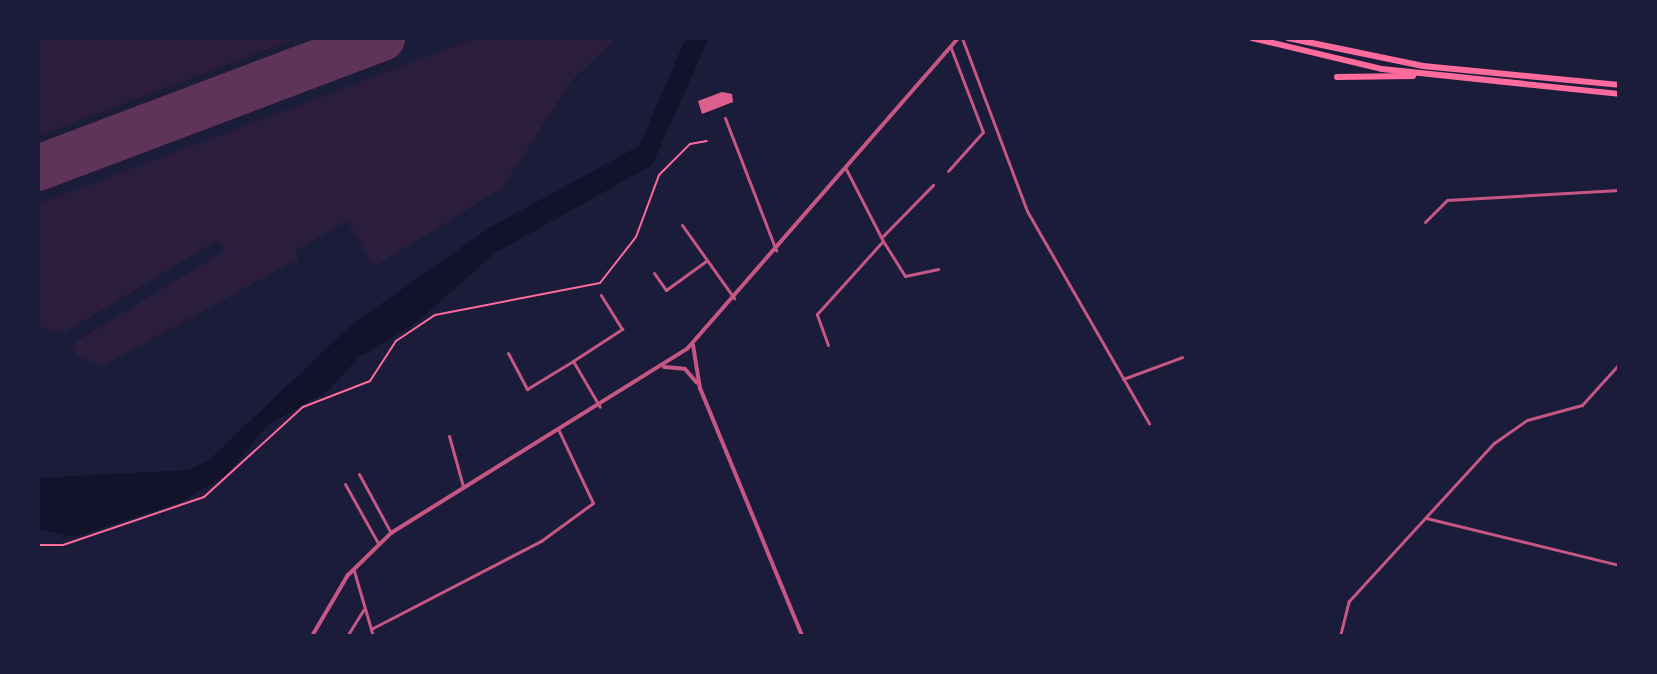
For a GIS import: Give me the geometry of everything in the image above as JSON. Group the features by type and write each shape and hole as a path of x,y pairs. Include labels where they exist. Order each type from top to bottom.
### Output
{"highway":[{"path":"1252,38 1429,76"},
{"path":"1288,38 1423,66 1617,84"},
{"path":"1337,77 1429,76 1619,94"}],"street":[{"path":"312,636 353,569 391,533 664,367 693,343 960,38 1027,211 1149,423"},
{"path":"948,171 983,132 951,48"},
{"path":"725,118 776,250"},
{"path":"846,169 905,276 938,269"},
{"path":"828,345 817,314 933,185"},
{"path":"1425,222 1447,200 1619,190"},
{"path":"682,225 734,298"},
{"path":"654,273 666,290 706,261"},
{"path":"508,353 527,389 573,361 622,329 601,295"},
{"path":"693,343 692,362 700,388 802,636"},
{"path":"680,354 692,362"},
{"path":"680,354 700,388"},
{"path":"1123,379 1182,357"},
{"path":"573,361 600,407"},
{"path":"1340,636 1349,601 1502,437 1527,420 1582,405 1619,364"},
{"path":"664,367 688,371"},
{"path":"371,629 541,541 593,503 559,431"},
{"path":"449,436 464,488"},
{"path":"359,474 391,533"},
{"path":"345,484 378,543"},
{"path":"1426,518 1619,565"},
{"path":"353,569 373,636"},
{"path":"347,636 363,610"}],"path":[{"path":"38,545 63,545 204,497 303,407 370,381 396,341 435,315 600,283 640,229 659,175 690,144 707,141"}],"shaded area":[{"path":"38,38 298,38 38,136"},
{"path":"476,38 617,38 571,81 502,188 374,267 347,221 296,250 298,267 294,261 103,366 77,356 74,343 224,251 218,240 64,333 38,326 38,204"},
{"path":"686,38 709,38 652,165 495,253 416,323 359,357 330,389 267,426 226,475 181,502 74,537 38,529 38,478 189,470 209,460 351,325 489,228 639,146"}],"building":[{"path":"722,92 732,94 733,102 702,114 698,101"}],"taxiway":[{"path":"323,60 349,38"}],"runway":[{"path":"38,168 382,38"}]}
